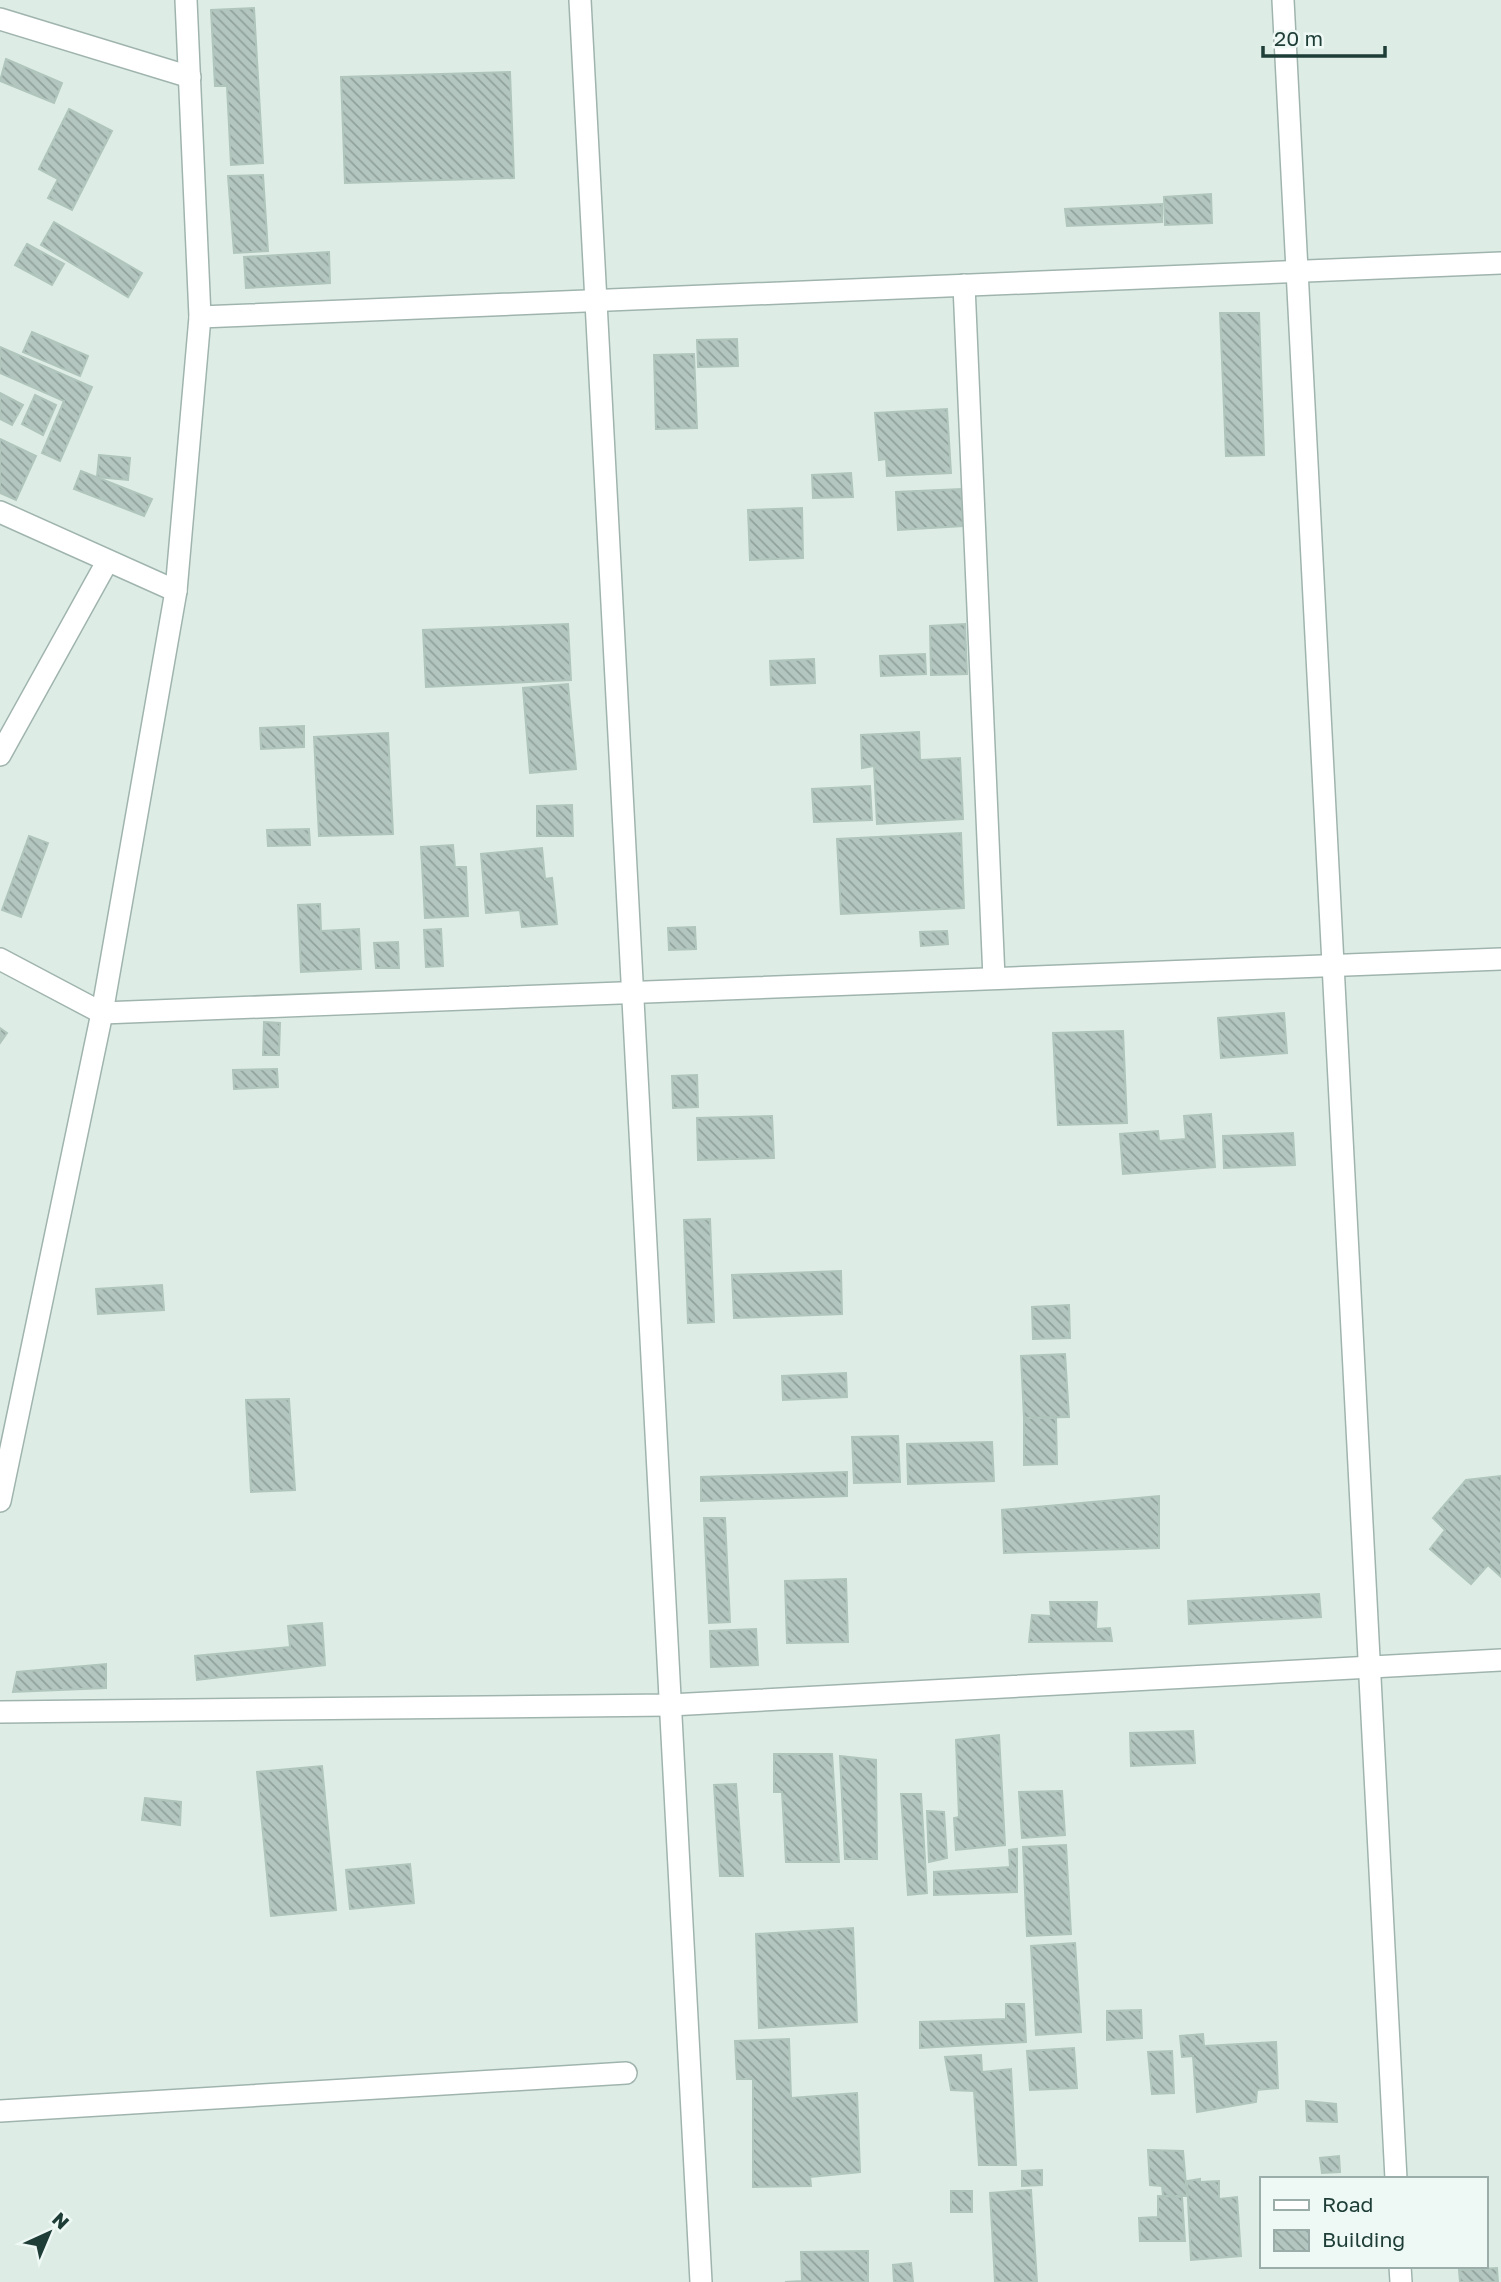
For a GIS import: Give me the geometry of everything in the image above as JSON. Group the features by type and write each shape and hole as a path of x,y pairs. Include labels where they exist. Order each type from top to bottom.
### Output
{"street":[{"path":"0,1500 102,1013 176,591 200,317 186,0"},
{"path":"580,0 701,2282"},
{"path":"1283,0 1396,2177"},
{"path":"0,19 190,77"},
{"path":"200,317 1501,263"},
{"path":"964,285 995,978"},
{"path":"0,512 176,591"},
{"path":"0,755 107,562"},
{"path":"0,959 102,1013 1501,959"},
{"path":"0,1712 670,1704 1501,1660"},
{"path":"0,2111 626,2073"}],"building":[{"path":"254,8 263,163 231,165 227,86 215,86 211,10"},
{"path":"6,59 62,83 54,103 0,81"},
{"path":"510,72 514,178 345,183 341,77"},
{"path":"69,109 112,131 72,210 48,198 58,179 39,169"},
{"path":"263,175 268,251 234,253 228,176"},
{"path":"1211,194 1212,223 1165,225 1164,197"},
{"path":"1162,204 1162,222 1067,226 1065,209"},
{"path":"54,222 142,273 128,297 41,245"},
{"path":"27,244 64,264 52,285 15,265"},
{"path":"329,252 330,283 246,288 244,257"},
{"path":"1220,313 1259,313 1264,455 1226,456"},
{"path":"32,332 88,356 80,376 23,352"},
{"path":"737,339 738,366 698,367 697,340"},
{"path":"0,347 92,387 60,461 42,453 64,401 0,373"},
{"path":"694,354 697,428 656,429 654,355"},
{"path":"0,393 23,405 12,425 0,419"},
{"path":"35,395 56,405 43,435 22,424"},
{"path":"947,409 951,473 887,476 886,459 879,460 875,413"},
{"path":"0,439 36,456 16,500 0,493"},
{"path":"99,455 130,458 128,480 97,477"},
{"path":"81,471 152,499 144,516 74,489"},
{"path":"851,473 853,497 813,498 812,475"},
{"path":"961,489 963,526 898,530 896,492"},
{"path":"802,508 803,558 750,560 748,510"},
{"path":"568,624 571,680 426,687 423,630"},
{"path":"965,624 967,674 931,675 930,626"},
{"path":"925,654 926,674 881,676 880,656"},
{"path":"814,659 815,683 771,685 770,661"},
{"path":"568,684 576,769 530,773 523,688"},
{"path":"304,726 304,747 261,749 260,728"},
{"path":"919,732 920,760 960,758 963,819 877,824 874,766 862,768 861,735"},
{"path":"388,733 393,834 319,836 314,737"},
{"path":"870,786 872,820 814,822 812,789"},
{"path":"572,805 573,836 537,836 537,806"},
{"path":"309,829 310,845 268,846 267,830"},
{"path":"961,833 964,908 841,914 837,839"},
{"path":"29,836 48,843 21,917 2,910"},
{"path":"453,845 455,867 466,867 468,916 425,918 421,847"},
{"path":"542,848 545,879 552,878 557,924 522,927 520,910 486,913 481,854"},
{"path":"320,904 321,931 359,929 361,969 301,972 298,905"},
{"path":"695,927 696,949 669,950 668,928"},
{"path":"441,929 443,966 426,967 424,930"},
{"path":"947,931 948,944 921,946 920,932"},
{"path":"398,942 399,968 376,968 374,943"},
{"path":"1284,1013 1287,1053 1221,1058 1218,1018"},
{"path":"264,1022 280,1023 279,1055 263,1055"},
{"path":"0,1028 7,1033 0,1043"},
{"path":"1123,1031 1127,1123 1058,1125 1053,1033"},
{"path":"277,1069 278,1087 234,1089 233,1070"},
{"path":"697,1075 698,1107 673,1108 672,1076"},
{"path":"1211,1114 1215,1167 1123,1174 1120,1134 1158,1131 1159,1141 1186,1139 1184,1116"},
{"path":"772,1116 774,1158 698,1160 697,1118"},
{"path":"1293,1133 1295,1165 1224,1168 1223,1136"},
{"path":"710,1219 714,1322 688,1323 684,1220"},
{"path":"841,1271 842,1314 734,1318 732,1275"},
{"path":"162,1285 164,1310 98,1314 96,1289"},
{"path":"1069,1305 1070,1338 1033,1339 1032,1307"},
{"path":"1065,1354 1069,1417 1024,1418 1021,1356"},
{"path":"846,1373 847,1397 783,1400 782,1376"},
{"path":"289,1399 295,1490 251,1492 246,1400"},
{"path":"1024,1418 1056,1418 1057,1464 1024,1465"},
{"path":"898,1436 900,1482 854,1483 852,1437"},
{"path":"992,1442 994,1481 908,1484 907,1444"},
{"path":"847,1472 847,1496 701,1501 701,1477"},
{"path":"1501,1476 1501,1577 1488,1565 1471,1584 1430,1549 1445,1530 1433,1518 1466,1480"},
{"path":"1159,1496 1159,1548 1004,1553 1002,1510"},
{"path":"704,1518 725,1518 730,1622 709,1623"},
{"path":"846,1579 848,1642 787,1643 785,1581"},
{"path":"1319,1594 1321,1617 1189,1624 1188,1601"},
{"path":"1050,1602 1097,1602 1096,1629 1110,1628 1112,1641 1029,1642 1032,1615 1051,1616"},
{"path":"322,1623 325,1665 197,1680 195,1656 290,1647 288,1626"},
{"path":"756,1629 758,1665 711,1667 710,1631"},
{"path":"106,1664 106,1688 13,1692 17,1672"},
{"path":"1193,1731 1195,1763 1131,1766 1130,1733"},
{"path":"999,1735 1005,1845 956,1850 954,1818 959,1817 956,1740"},
{"path":"774,1754 832,1754 839,1862 786,1862 782,1792 774,1792"},
{"path":"840,1756 876,1760 877,1859 845,1859"},
{"path":"322,1766 336,1910 271,1916 257,1772"},
{"path":"736,1784 743,1876 720,1876 714,1785"},
{"path":"1062,1791 1065,1835 1022,1838 1019,1792"},
{"path":"901,1794 921,1794 927,1893 908,1895"},
{"path":"145,1798 181,1802 180,1825 142,1820"},
{"path":"927,1811 944,1812 947,1858 929,1862"},
{"path":"1066,1845 1071,1934 1027,1936 1023,1847"},
{"path":"1017,1849 1017,1892 934,1895 934,1872 1010,1867 1009,1850"},
{"path":"410,1864 414,1903 350,1909 346,1870"},
{"path":"853,1928 857,2022 759,2028 756,1934"},
{"path":"1075,1943 1081,2032 1036,2035 1031,1946"},
{"path":"1006,2004 1024,2004 1026,2042 920,2048 920,2022 1006,2019"},
{"path":"1141,2010 1142,2038 1107,2040 1107,2011"},
{"path":"1203,2034 1204,2046 1276,2042 1278,2088 1257,2090 1256,2102 1197,2112 1193,2056 1182,2057 1180,2036"},
{"path":"789,2039 791,2098 857,2093 860,2172 810,2177 811,2186 753,2187 753,2079 737,2079 735,2041"},
{"path":"1074,2048 1077,2088 1030,2090 1027,2051"},
{"path":"1172,2051 1174,2093 1152,2094 1148,2052"},
{"path":"981,2055 982,2072 1011,2069 1016,2165 979,2165 974,2091 951,2090 945,2057"},
{"path":"1306,2101 1336,2104 1337,2122 1307,2121"},
{"path":"1148,2150 1183,2151 1187,2196 1163,2196 1162,2186 1150,2185"},
{"path":"1339,2156 1340,2172 1322,2173 1320,2158"},
{"path":"1042,2170 1042,2185 1022,2186 1022,2171"},
{"path":"1200,2179 1200,2182 1219,2181 1219,2199 1237,2197 1241,2256 1191,2260 1187,2181"},
{"path":"1031,2190 1037,2282 995,2282 990,2193"},
{"path":"951,2191 972,2191 972,2212 951,2212"},
{"path":"1158,2196 1182,2197 1185,2241 1140,2241 1139,2218 1158,2217"},
{"path":"868,2251 868,2282 785,2282 802,2281 801,2252"},
{"path":"911,2263 913,2282 894,2282 893,2265"},
{"path":"1497,2268 1498,2282 1460,2282 1459,2270"}]}
